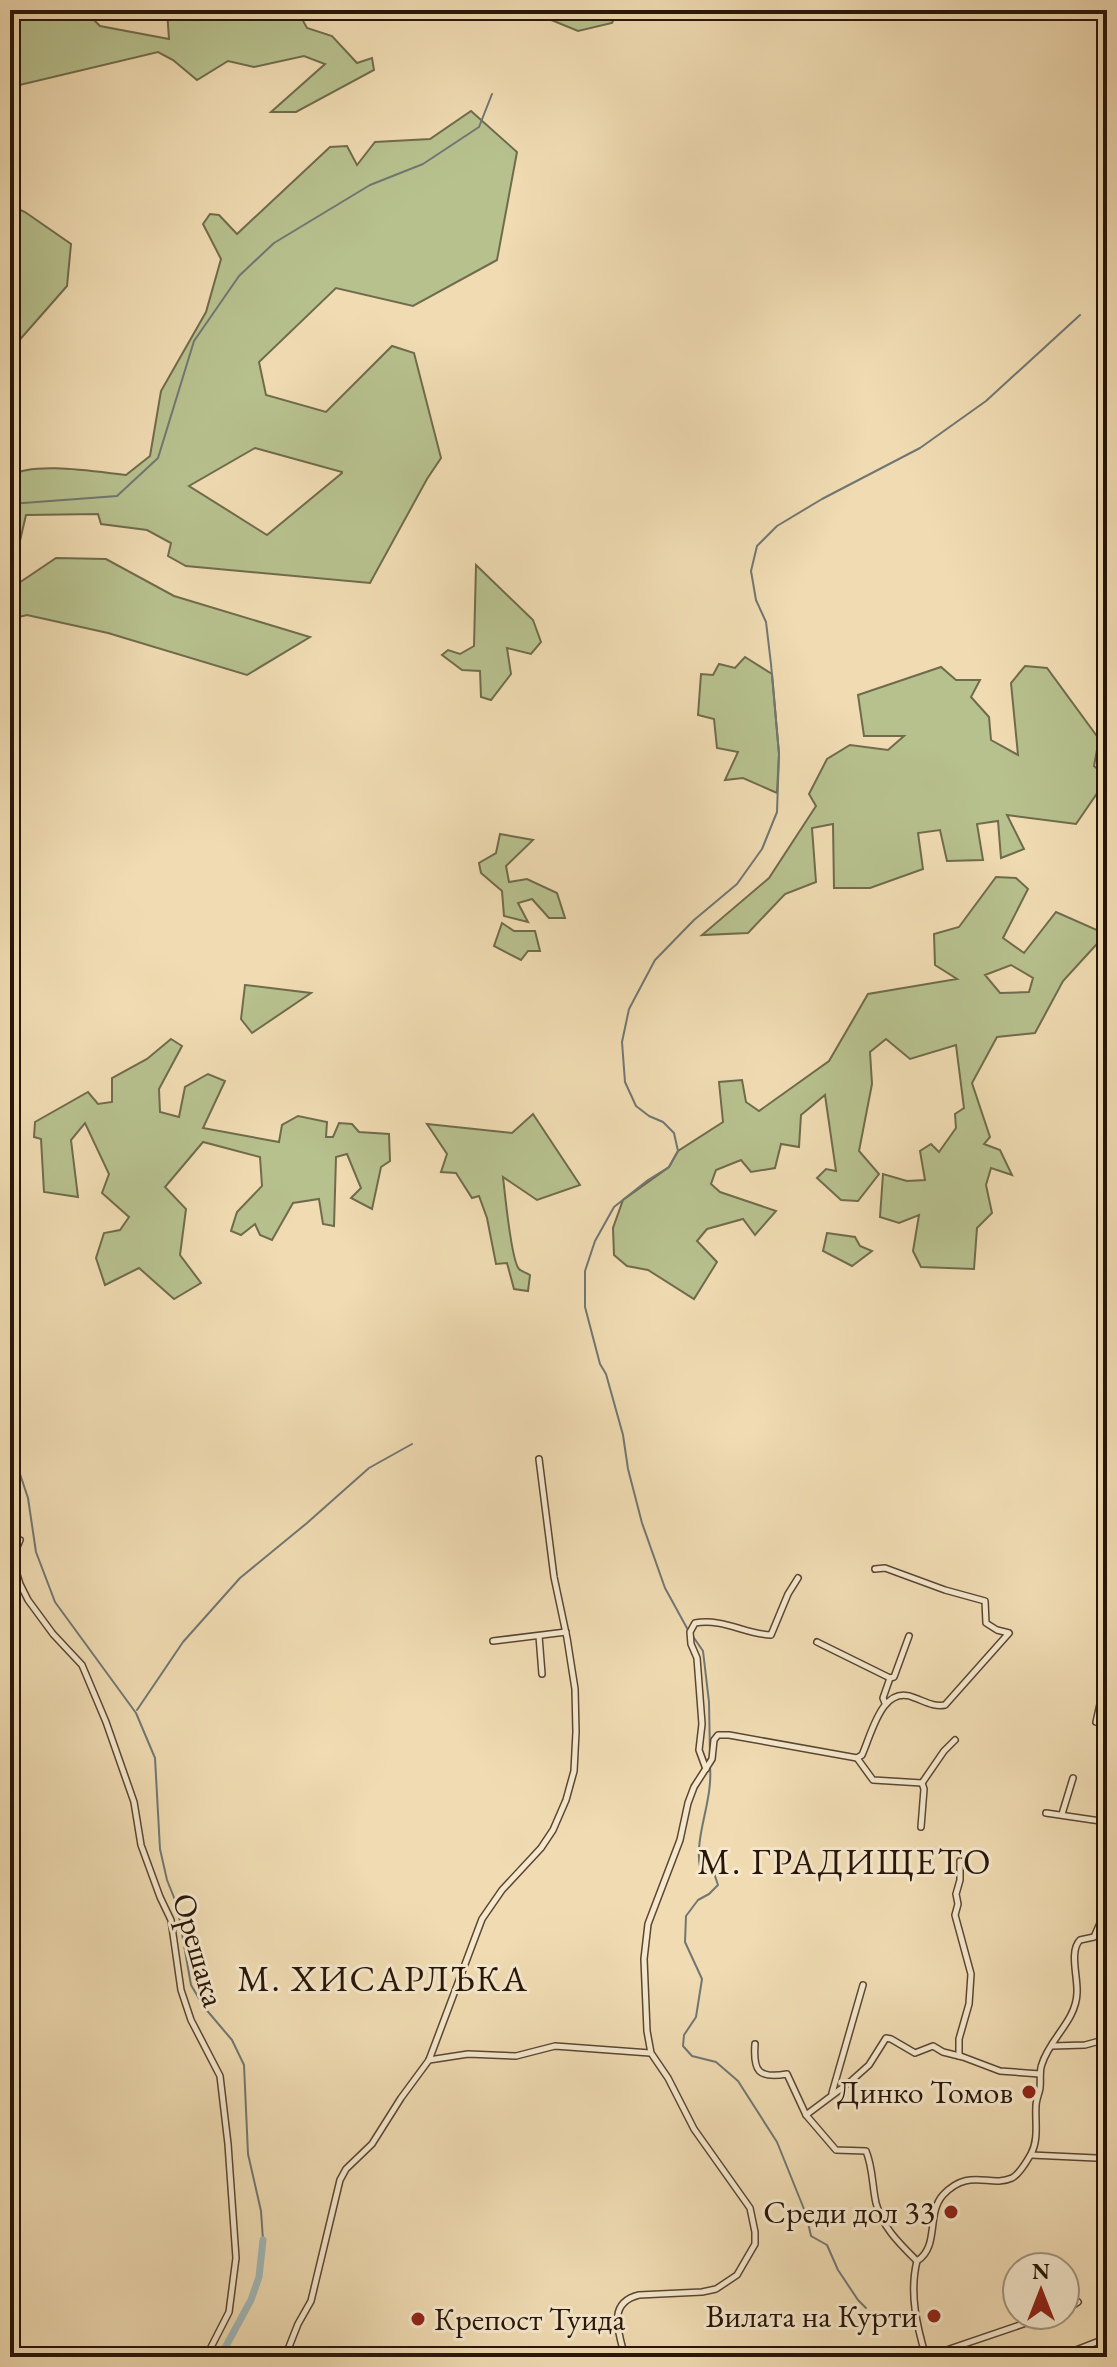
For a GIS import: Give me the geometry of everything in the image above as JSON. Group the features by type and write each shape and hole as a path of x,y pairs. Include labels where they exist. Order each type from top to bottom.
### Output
{"street":[{"path":"285,2357 311,2301 340,2180 346,2169 372,2144 429,2060 482,1919 502,1890 541,1848 555,1827 566,1800 574,1771 575,1689 554,1577 539,1459"},
{"name":"Орешака","path":"20,1540 12,1559 20,1584 53,1634 82,1665 106,1722 134,1802 141,1845 171,1920 181,1990 191,2020 220,2076 236,2258 229,2312 206,2357"},
{"path":"625,2357 617,2321 619,2309 629,2298 716,2289 737,2275 755,2244 750,2208 694,2129 668,2078 651,2053 647,2031 644,1981 648,1924 680,1840 694,1787 712,1759 714,1740 718,1735 857,1758 862,1755 885,1703 896,1695 910,1695 936,1707 945,1705 1009,1633 986,1623 985,1601 885,1568 875,1569"},
{"path":"707,1769 699,1750 702,1724 697,1658 690,1636 695,1623 724,1623 771,1635 798,1578"},
{"path":"493,1641 566,1632"},
{"path":"539,1636 542,1674"},
{"path":"885,1703 883,1698 890,1678 894,1677 909,1636"},
{"path":"817,1642 890,1678"},
{"path":"1102,1695 1096,1722 1107,1725"},
{"path":"922,1783 955,1740"},
{"path":"857,1758 873,1780 922,1783"},
{"path":"1062,1814 1073,1778"},
{"path":"921,1827 922,1783"},
{"path":"1046,1813 1107,1822"},
{"path":"959,2056 959,2039 969,2004 971,1974 955,1915 960,1861"},
{"path":"1001,2331 926,2357 915,2312 917,2261 930,2246 936,2204 942,2196 953,2187 975,2179 1005,2180 1015,2177 1031,2155 1037,2129 1036,2106 1041,2067 1070,2018 1077,1995 1076,1943 1094,1937 1107,1907"},
{"path":"832,2094 863,1985"},
{"path":"806,2115 869,2065 886,2038 915,2053 933,2046 1000,2071 1040,2074"},
{"path":"1051,2046 1085,2045 1107,2039"},
{"path":"755,2044 754,2064 758,2071 766,2075 787,2074 806,2115 836,2150 866,2151 882,2219 917,2261"},
{"path":"429,2060 468,2054 516,2056 555,2046 651,2053"},
{"path":"1031,2155 1096,2158 1107,2154"},
{"path":"1058,2357 1107,2338"},
{"path":"953,2348 956,2357"}],"green space":[{"path":"10,10 93,10 87,13 100,26 169,39 167,10 297,10 307,28 332,36 357,63 372,58 374,70 296,112 271,112 325,64 304,56 254,67 228,61 197,80 158,52 11,87 17,148 10,138"},
{"path":"538,10 618,10 612,23 578,31 539,15"},
{"path":"471,111 517,152 497,260 413,306 336,288 259,362 266,395 326,412 392,346 414,353 441,458 370,583 186,566 168,556 171,543 147,530 101,524 98,514 26,515 20,541 10,543 10,476 49,468 126,475 150,456 161,391 206,312 221,259 203,224 210,214 219,215 237,234 330,147 347,146 357,165 375,142 430,139","holes":["255,448 342,472 267,535 189,486"]},
{"path":"10,205 71,244 67,286 16,344 10,345"},
{"path":"56,558 106,559 174,596 310,637 247,675 108,633 27,615 10,619 10,589"},
{"path":"476,565 533,620 541,642 531,654 507,648 511,674 491,700 481,697 480,671 462,670 442,655 448,650 460,654 474,646"},
{"path":"745,657 772,674 779,754 777,793 743,778 725,780 738,752 717,748 714,719 698,715 701,674 713,675 719,664 735,668"},
{"path":"1025,666 1047,668 1099,739 1094,766 1104,775 1100,789 1076,824 1007,815 1024,849 1001,858 998,821 977,824 983,860 947,861 940,830 918,833 923,869 870,888 834,888 833,824 812,828 816,882 785,894 748,933 702,935 769,878 816,806 809,794 827,759 850,745 888,750 904,736 864,736 858,695 941,667 956,680 980,680 971,697 989,717 991,740 1018,755 1011,683"},
{"path":"500,834 533,840 506,866 509,882 527,879 557,893 565,918 549,918 532,899 518,903 528,922 504,916 502,891 481,873 479,863 496,853"},
{"path":"996,877 1016,878 1028,889 1003,938 1024,953 1056,912 1106,934 1063,981 1035,1033 997,1037 972,1083 990,1137 984,1144 1000,1150 1012,1175 991,1168 986,1185 992,1213 977,1228 974,1269 921,1267 913,1251 919,1215 899,1223 880,1217 883,1174 907,1181 925,1180 920,1151 931,1144 939,1152 956,1128 955,1114 964,1108 956,1045 910,1059 886,1039 870,1052 872,1084 859,1151 879,1174 858,1201 841,1200 817,1178 826,1169 836,1171 825,1095 801,1115 799,1147 781,1144 775,1168 751,1172 741,1160 716,1170 711,1184 720,1192 776,1211 755,1235 743,1219 707,1229 697,1241 717,1262 694,1299 648,1270 627,1266 614,1255 613,1228 623,1200 669,1167 678,1151 723,1122 719,1082 742,1080 746,1102 759,1111 829,1061 868,994 957,979 935,965 934,934 959,927","holes":["1011,965 1033,978 1029,992 1000,993 985,975"]},
{"path":"502,923 514,931 535,931 540,951 528,951 521,960 494,946"},
{"path":"245,985 311,993 252,1033 241,1019"},
{"path":"171,1039 182,1046 159,1089 160,1112 179,1117 185,1087 208,1074 225,1081 203,1128 279,1142 282,1125 298,1116 327,1122 326,1137 333,1137 339,1123 352,1124 359,1132 389,1134 390,1161 381,1167 372,1209 351,1198 361,1188 347,1154 336,1157 334,1226 323,1224 319,1199 293,1203 272,1240 260,1235 255,1224 241,1235 231,1231 237,1212 262,1186 260,1157 203,1142 165,1187 186,1209 180,1255 201,1283 174,1299 139,1268 105,1285 96,1258 104,1233 120,1230 129,1217 102,1193 109,1174 85,1123 71,1140 78,1197 44,1192 41,1139 34,1137 35,1122 88,1092 98,1104 112,1102 112,1078 147,1059"},
{"path":"533,1114 580,1185 537,1200 503,1177 513,1254 519,1269 530,1275 528,1291 514,1289 507,1263 496,1264 487,1218 479,1196 472,1198 456,1173 441,1172 447,1154 427,1124 512,1133"},
{"path":"827,1233 855,1237 860,1246 872,1251 852,1266 823,1251"}],"waterway":[{"path":"10,504 117,496 158,458 194,341 239,276 274,243 370,185 423,164 479,127 492,94"},
{"path":"688,1630 665,1588 642,1523 623,1435 585,1307 585,1271 595,1241 614,1207 669,1167 678,1151 674,1133 663,1122 636,1106 625,1082 622,1042 629,1009 655,960 694,920 737,884 762,849 777,812 779,754 771,664 766,622 756,600 751,571 757,546 777,526 920,448 986,401 1080,315"},
{"path":"137,1710 183,1642 240,1578 369,1468 412,1444"},
{"path":"10,1464 19,1471 28,1498 36,1552 55,1602 136,1713 155,1758 160,1849 177,1905 191,1985 204,2007 232,2040 244,2065 248,2154 261,2211 263,2240"},
{"path":"692,1635 703,1651 709,1702 710,1756"},
{"path":"710,1767 699,1855 700,1867 714,1873 718,1885 698,1900 686,1916 685,1942 702,1979 696,2017 684,2035 683,2046 692,2056 716,2062 738,2081 777,2142 806,2214 811,2236 827,2245 838,2270 866,2308"},
{"path":"220,2357 251,2300 259,2277 263,2240"}],"place":[{"name":"Динко Томов","path":"1029,2092"},
{"name":"Среди дол 33","path":"951,2212"},
{"name":"Вилата на Курти","path":"934,2316"},
{"name":"Крепост Туида","path":"418,2319"}],"district":[{"name":"М. ГРАДИЩЕТО","path":"845,1861"},
{"name":"М. ХИСАРЛЪКА","path":"383,1978"}]}
